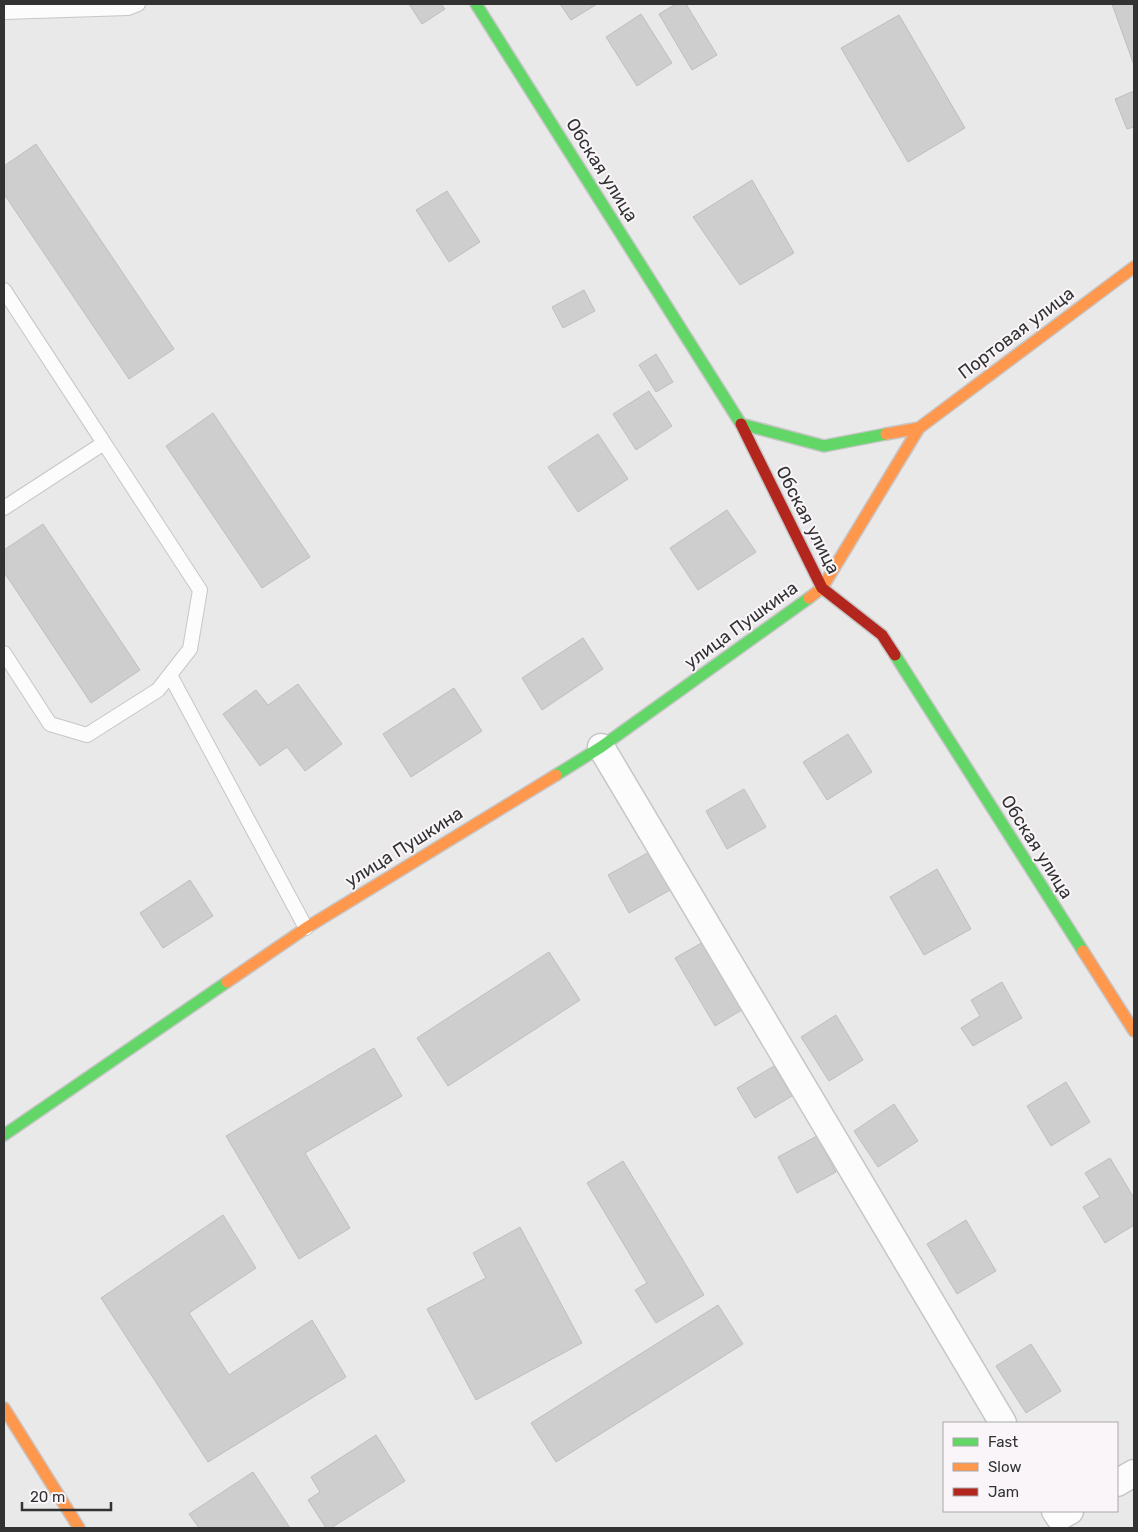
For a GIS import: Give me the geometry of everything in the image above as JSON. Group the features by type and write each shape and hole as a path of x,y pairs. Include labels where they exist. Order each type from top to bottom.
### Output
{"street":[{"name":"Обская улица","path":"476,4 740,424 822,588 882,635 1134,1032"},
{"name":"Портовая улица","path":"919,428 1134,267"},
{"path":"740,424 824,446 919,428"},
{"path":"822,588 919,428"},
{"name":"улица Пушкина","path":"4,1135 306,928 601,746 822,588"},
{"path":"601,746 1002,1422"},
{"path":"4,1408 79,1528"},
{"path":"1118,1482 1134,1473"},
{"path":"1056,1512 1059,1517 1068,1512"}],"lane":[{"path":"4,12 128,8 138,4"},
{"path":"4,290 200,590 190,649 170,675 158,690 87,735 50,724 4,653"},
{"path":"4,508 104,444"},
{"path":"170,675 306,928"}],"building":[{"path":"409,4 441,4 445,9 422,24"},
{"path":"560,4 597,4 571,20"},
{"path":"676,4 686,4 717,55 692,70 659,14"},
{"path":"1112,4 1134,4 1134,65"},
{"path":"641,14 672,63 637,86 606,37"},
{"path":"899,15 965,128 908,162 841,48"},
{"path":"1134,91 1134,127 1127,129 1115,99"},
{"path":"36,144 174,349 129,379 4,194 4,166"},
{"path":"752,180 794,253 740,285 693,217"},
{"path":"447,191 480,242 449,262 416,210"},
{"path":"584,290 595,311 563,328 552,307"},
{"path":"656,354 673,382 656,392 639,365"},
{"path":"649,391 672,426 636,450 613,414"},
{"path":"213,413 310,557 262,588 166,446"},
{"path":"598,434 628,479 578,512 548,467"},
{"path":"727,510 756,552 698,590 670,548"},
{"path":"43,524 140,670 91,703 4,572 4,550"},
{"path":"583,638 603,669 542,710 522,678"},
{"path":"298,684 342,744 305,771 287,747 260,766 223,714 256,690 268,705"},
{"path":"454,688 482,731 411,777 383,734"},
{"path":"848,734 872,772 827,800 803,762"},
{"path":"744,789 766,827 727,849 706,811"},
{"path":"651,851 672,889 629,913 608,875"},
{"path":"937,869 971,929 924,955 890,897"},
{"path":"190,880 213,916 163,948 140,913"},
{"path":"705,941 745,1008 715,1026 675,958"},
{"path":"549,952 580,1000 448,1086 417,1038"},
{"path":"1002,982 1022,1018 973,1046 961,1028 980,1016 971,1000"},
{"path":"836,1015 863,1060 829,1081 801,1037"},
{"path":"374,1048 402,1096 305,1153 350,1228 299,1259 226,1136"},
{"path":"774,1066 792,1096 755,1118 737,1088"},
{"path":"1066,1082 1090,1122 1051,1146 1027,1106"},
{"path":"894,1104 918,1141 878,1167 854,1131"},
{"path":"817,1136 836,1172 797,1193 778,1157"},
{"path":"1110,1158 1134,1198 1134,1225 1105,1243 1083,1207 1100,1197 1085,1173"},
{"path":"623,1161 704,1295 656,1323 635,1290 647,1283 587,1183"},
{"path":"223,1215 256,1268 189,1313 229,1375 312,1320 346,1377 208,1462 101,1298"},
{"path":"966,1220 996,1271 957,1294 927,1244"},
{"path":"520,1227 582,1343 476,1400 427,1309 486,1278 473,1253"},
{"path":"718,1305 743,1344 556,1462 531,1423"},
{"path":"1031,1344 1061,1391 1026,1413 996,1366"},
{"path":"376,1435 405,1481 331,1528 326,1528 308,1500 320,1492 311,1477"},
{"path":"253,1472 290,1528 199,1528 189,1514"}],"traffic: fast":[{"path":"476,4 741,424"},
{"path":"741,424 824,446 886,434"},
{"path":"556,775 601,747 809,598"},
{"path":"895,655 1083,951"},
{"path":"4,1135 227,982"}],"traffic: slow":[{"path":"919,428 1134,267"},
{"path":"809,598 822,588 919,428 886,434"},
{"path":"227,982 306,928 556,775"},
{"path":"1083,951 1134,1031"},
{"path":"4,1408 79,1528"}],"traffic: jam":[{"path":"741,424 822,588 882,635 895,655"}]}
